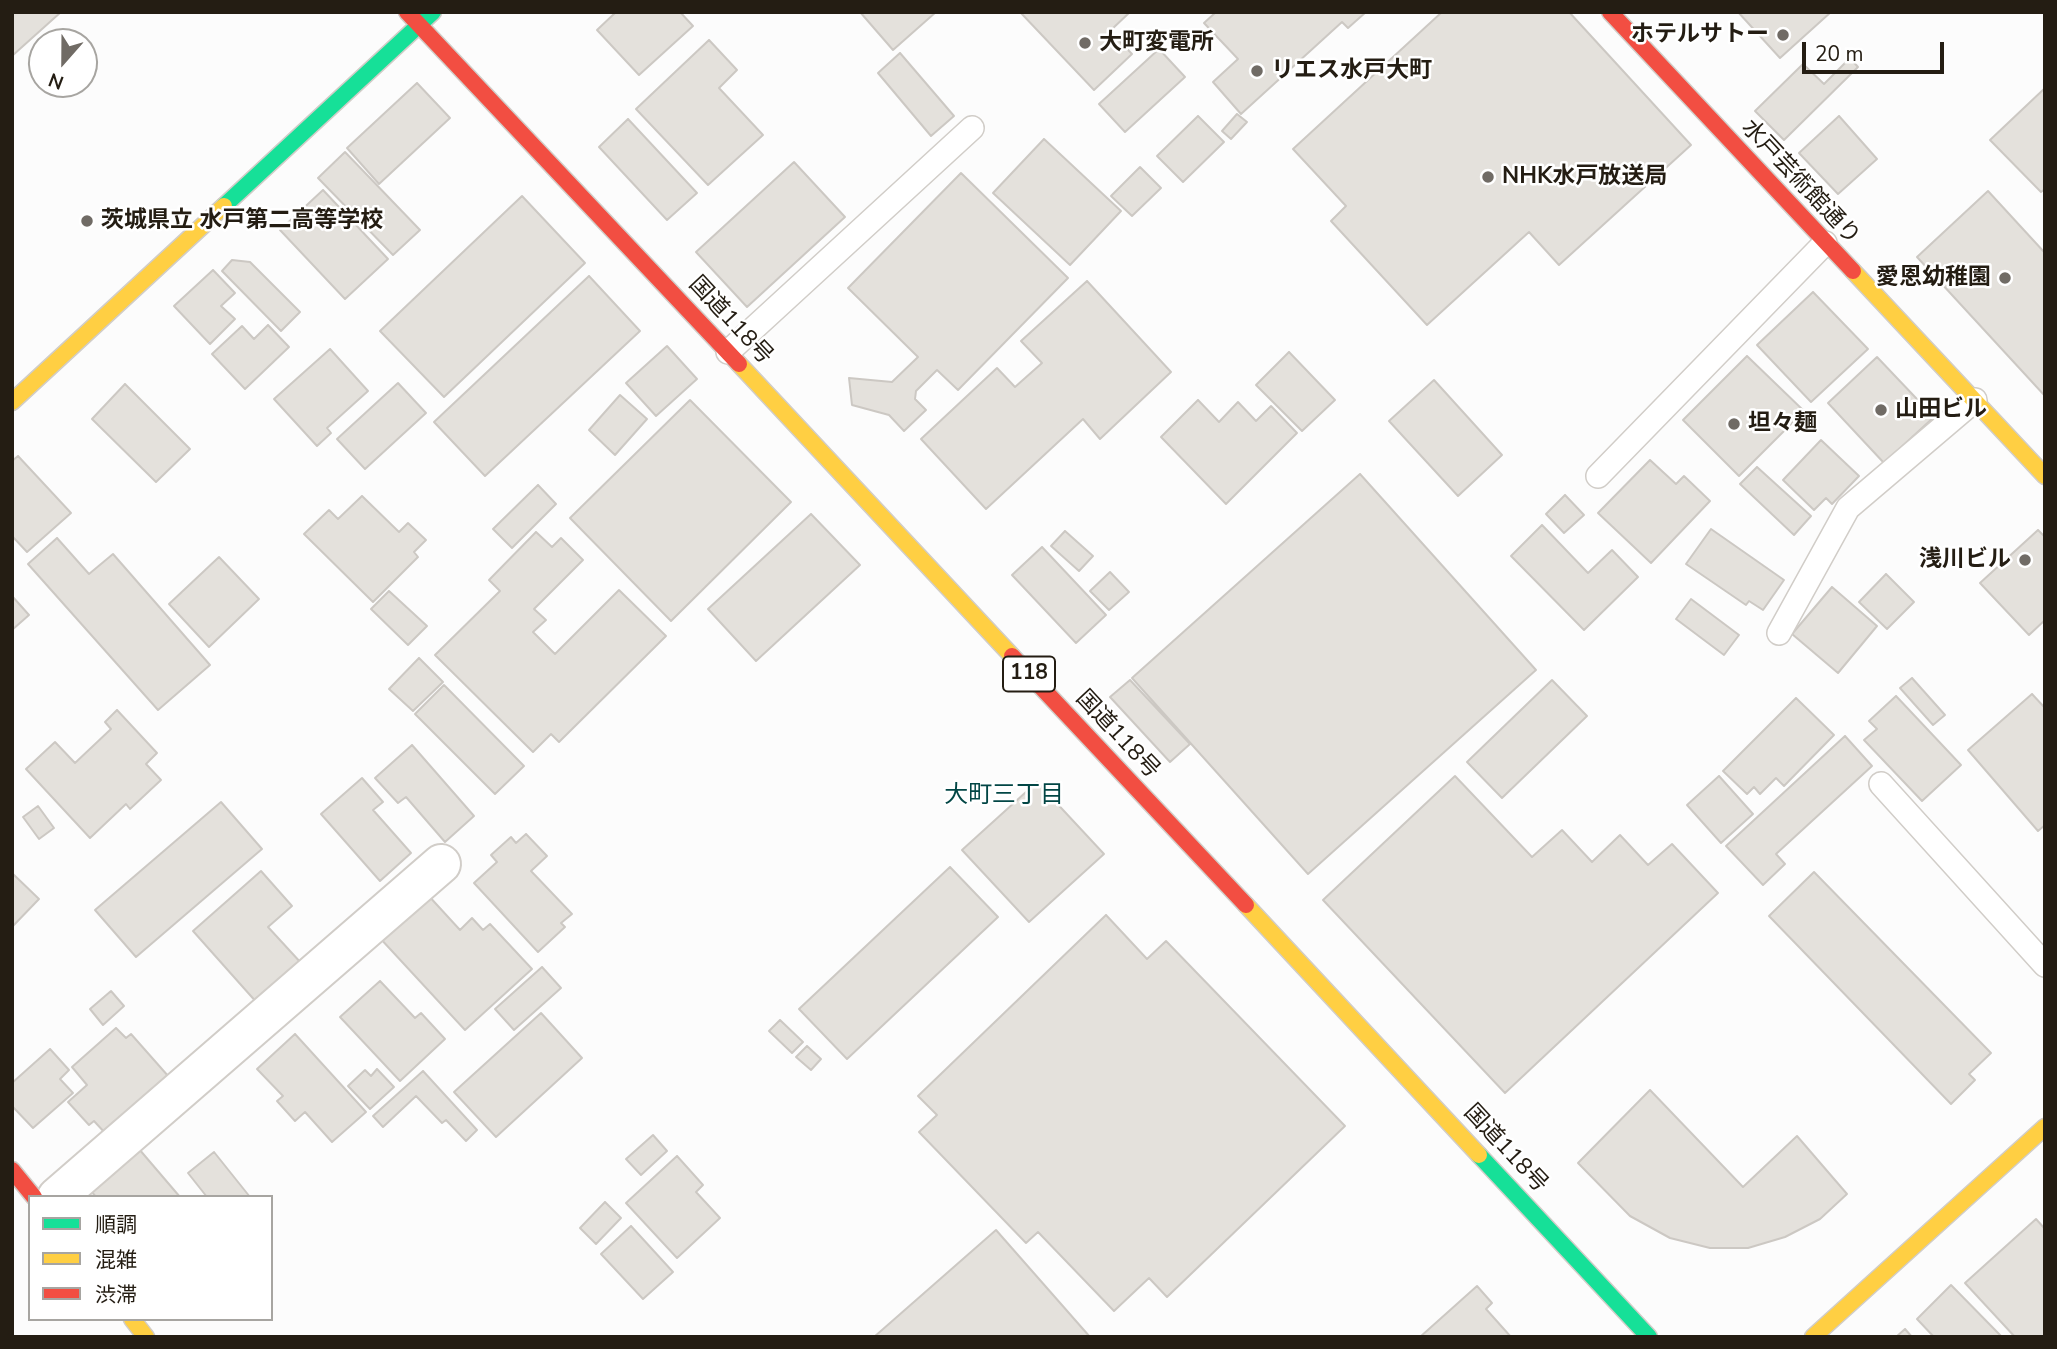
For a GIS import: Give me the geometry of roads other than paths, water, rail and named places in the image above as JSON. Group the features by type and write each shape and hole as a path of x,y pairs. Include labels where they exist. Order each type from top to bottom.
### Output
{"main road":[{"name":"国道118号","path":"407,12 1649,1337"},
{"path":"12,402 433,12"},
{"name":"水戸芸術館通り","path":"1610,12 2045,476"},
{"path":"1813,1337 2045,1127"},
{"path":"12,1170 32,1195"},
{"path":"134,1321 146,1337"}],"street":[{"path":"59,1195 441,864"}],"lane":[{"path":"728,352 972,128"},
{"path":"1598,476 1825,243"},
{"path":"1779,633 1848,508 1975,400"},
{"path":"1881,784 2045,965"}],"place":[{"name":"ホテルサトー","path":"1783,35"},
{"name":"大町変電所","path":"1085,43"},
{"name":"リエス水戸大町","path":"1257,71"},
{"name":"NHK水戸放送局","path":"1488,177"},
{"name":"茨城県立 水戸第二高等学校","path":"87,221"},
{"name":"愛恩幼稚園","path":"2005,278"},
{"name":"山田ビル","path":"1881,410"},
{"name":"坦々麺","path":"1734,424"},
{"name":"浅川ビル","path":"2025,560"}],"district":[{"name":"大町三丁目","path":"1004,796"}]}
